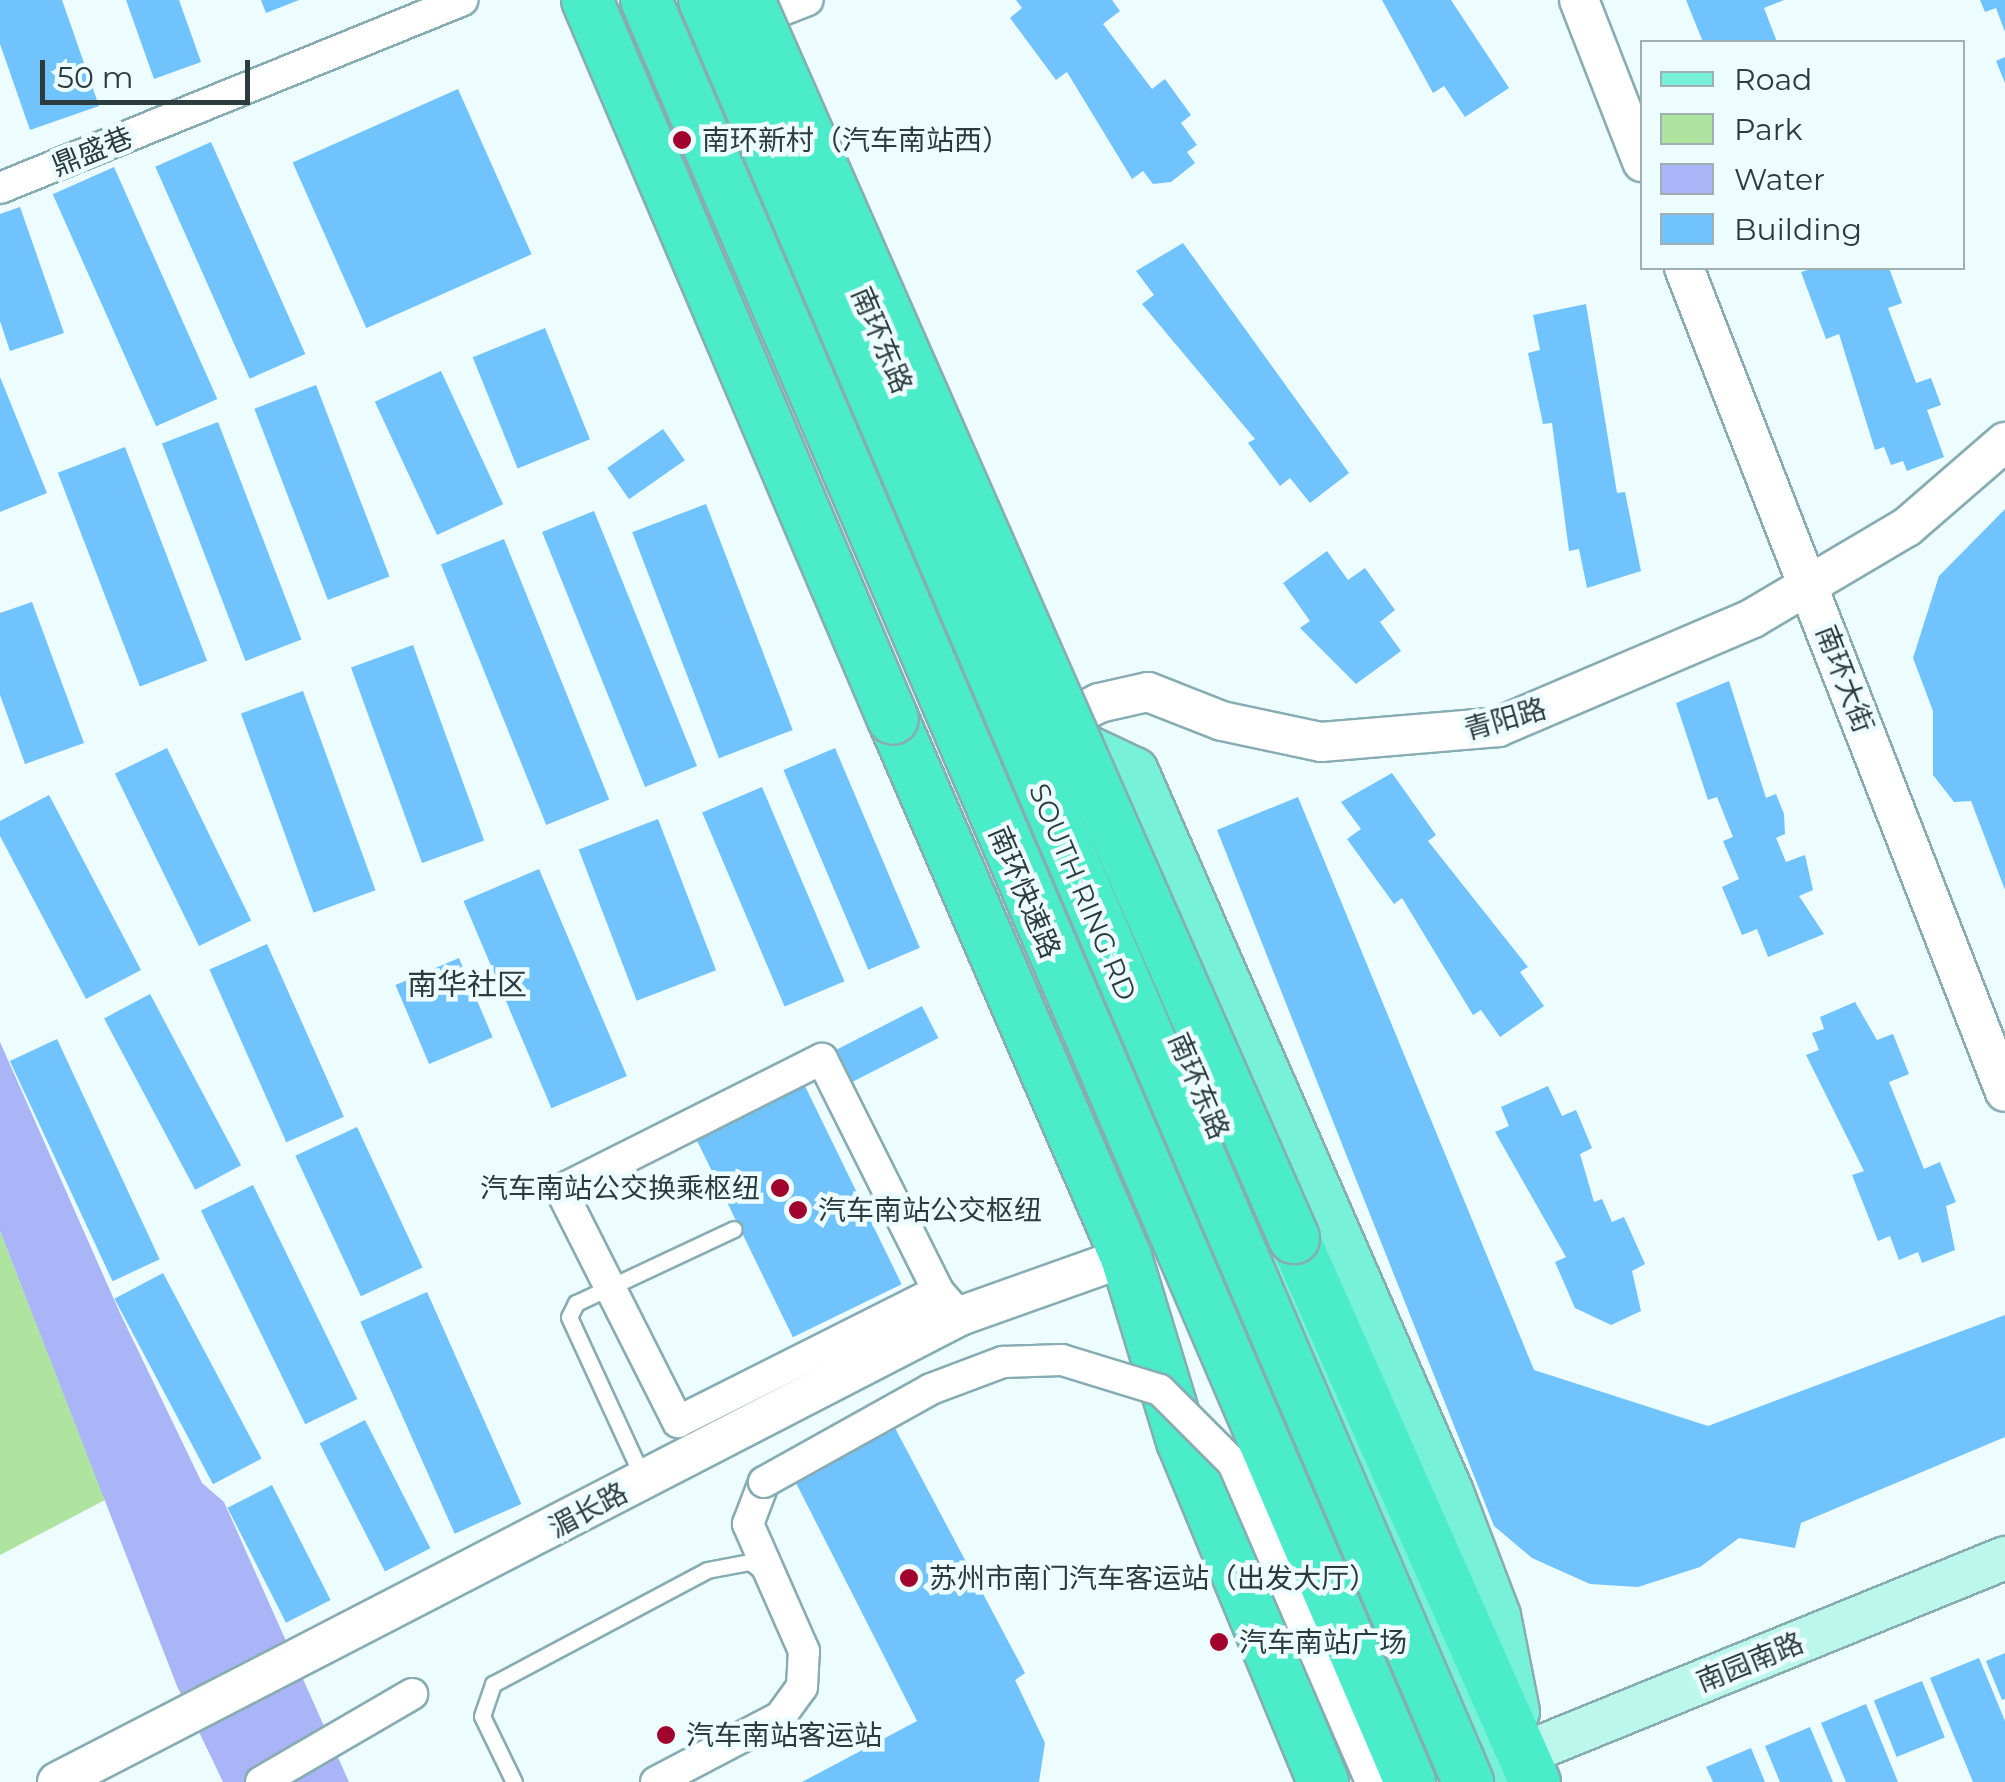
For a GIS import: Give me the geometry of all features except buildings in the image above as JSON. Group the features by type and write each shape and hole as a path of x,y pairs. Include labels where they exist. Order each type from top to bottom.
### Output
{"highway":[{"path":"587,0 1126,1257 1182,1441 1323,1782"},
{"name":"南环快速路","path":"646,0 1410,1782"},
{"name":"SOUTH RING RD","path":"704,0 1512,1775"},
{"path":"745,8 1294,1238 1512,1775"}],"main road":[{"path":"622,0 1383,1782"},
{"name":"南环东路","path":"745,8 1046,731 1512,1775"},
{"path":"745,285 730,376 754,438 1066,1155 1126,1257"},
{"path":"1046,731 1134,772 1449,1492 1496,1616 1512,1775 1451,1782"},
{"name":"南园南路","path":"1512,1775 2005,1558"},
{"name":"南园南路","path":"1512,1775 2005,1586"}],"street":[{"name":"鼎盛巷","path":"0,188 462,0"},
{"path":"650,66 745,8 808,0"},
{"path":"1579,0 1640,157"},
{"name":"南环大街","path":"1685,270 2005,1092"},
{"name":"青阳路","path":"952,768 1046,731 1098,703 1148,692 1222,721 1320,742 1498,727 1681,652 1907,528 2005,442"},
{"path":"822,1060 866,1166 949,1304 678,1422 610,1288 562,1190 822,1060"},
{"name":"湄长路","path":"57,1782 644,1480 949,1304 1126,1257"},
{"path":"656,1782 794,1701 804,1652 771,1581 748,1517 764,1482 931,1390 1004,1362 1062,1360 1160,1390 1233,1464 1371,1782"},
{"path":"261,1782 346,1727 412,1694"}],"lane":[{"path":"644,1480 570,1335 576,1303 734,1228"},
{"path":"514,1782 482,1716 493,1684 707,1570 750,1562 771,1581"}],"green space":[{"path":"0,1231 105,1500 0,1555"}],"water":[{"path":"0,1042 120,1313 202,1483 224,1502 349,1782 223,1782 177,1686 0,1231"}],"place":[{"name":"南环新村（汽车南站西）","path":"682,140"},
{"name":"汽车南站公交换乘枢纽","path":"780,1188"},
{"name":"汽车南站公交枢纽","path":"798,1210"},
{"name":"苏州市南门汽车客运站（出发大厅）","path":"909,1578"},
{"name":"汽车南站广场","path":"1219,1642"},
{"name":"汽车南站客运站","path":"666,1735"}],"district":[{"name":"南华社区","path":"467,985"}]}
